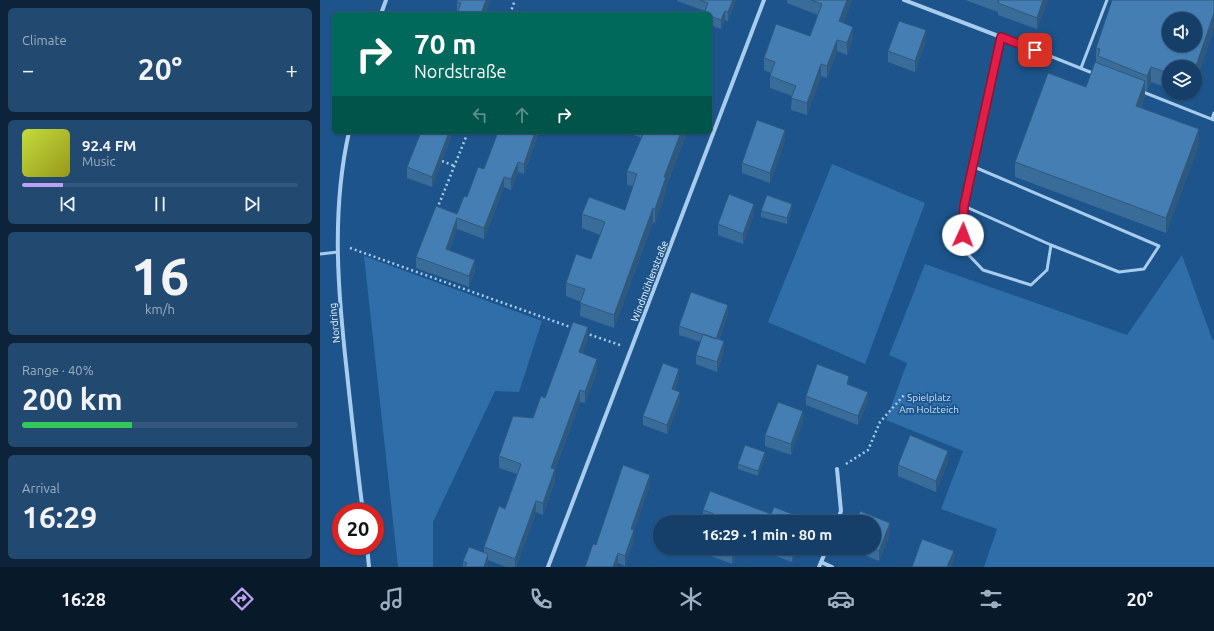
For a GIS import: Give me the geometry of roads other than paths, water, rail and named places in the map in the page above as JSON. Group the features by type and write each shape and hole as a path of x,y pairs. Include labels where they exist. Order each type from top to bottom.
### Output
{"street":[{"path":"382,12 386,0"},
{"name":"Windmühlenstraße","path":"548,567 764,0"},
{"path":"904,0 1035,50"},
{"name":"Nordring","path":"349,134 341,185 338,244 339,299 362,503"},
{"path":"837,469 841,511 840,515"},
{"path":"368,555 369,567"},
{"path":"824,555 820,565 832,567"}],"lane":[{"path":"1081,68 1107,0"},
{"path":"1001,37 964,206 963,249 982,270 1031,285 1047,270 1051,245"},
{"path":"1035,50 1103,77"},
{"path":"1139,91 1213,119 1214,113"},
{"path":"964,206 1051,245 1118,272 1144,269 1159,246 972,166"},
{"path":"320,254 338,252"}],"park label":[{"name":"Spielplatz Am Holzteich","path":"929,402"}]}
